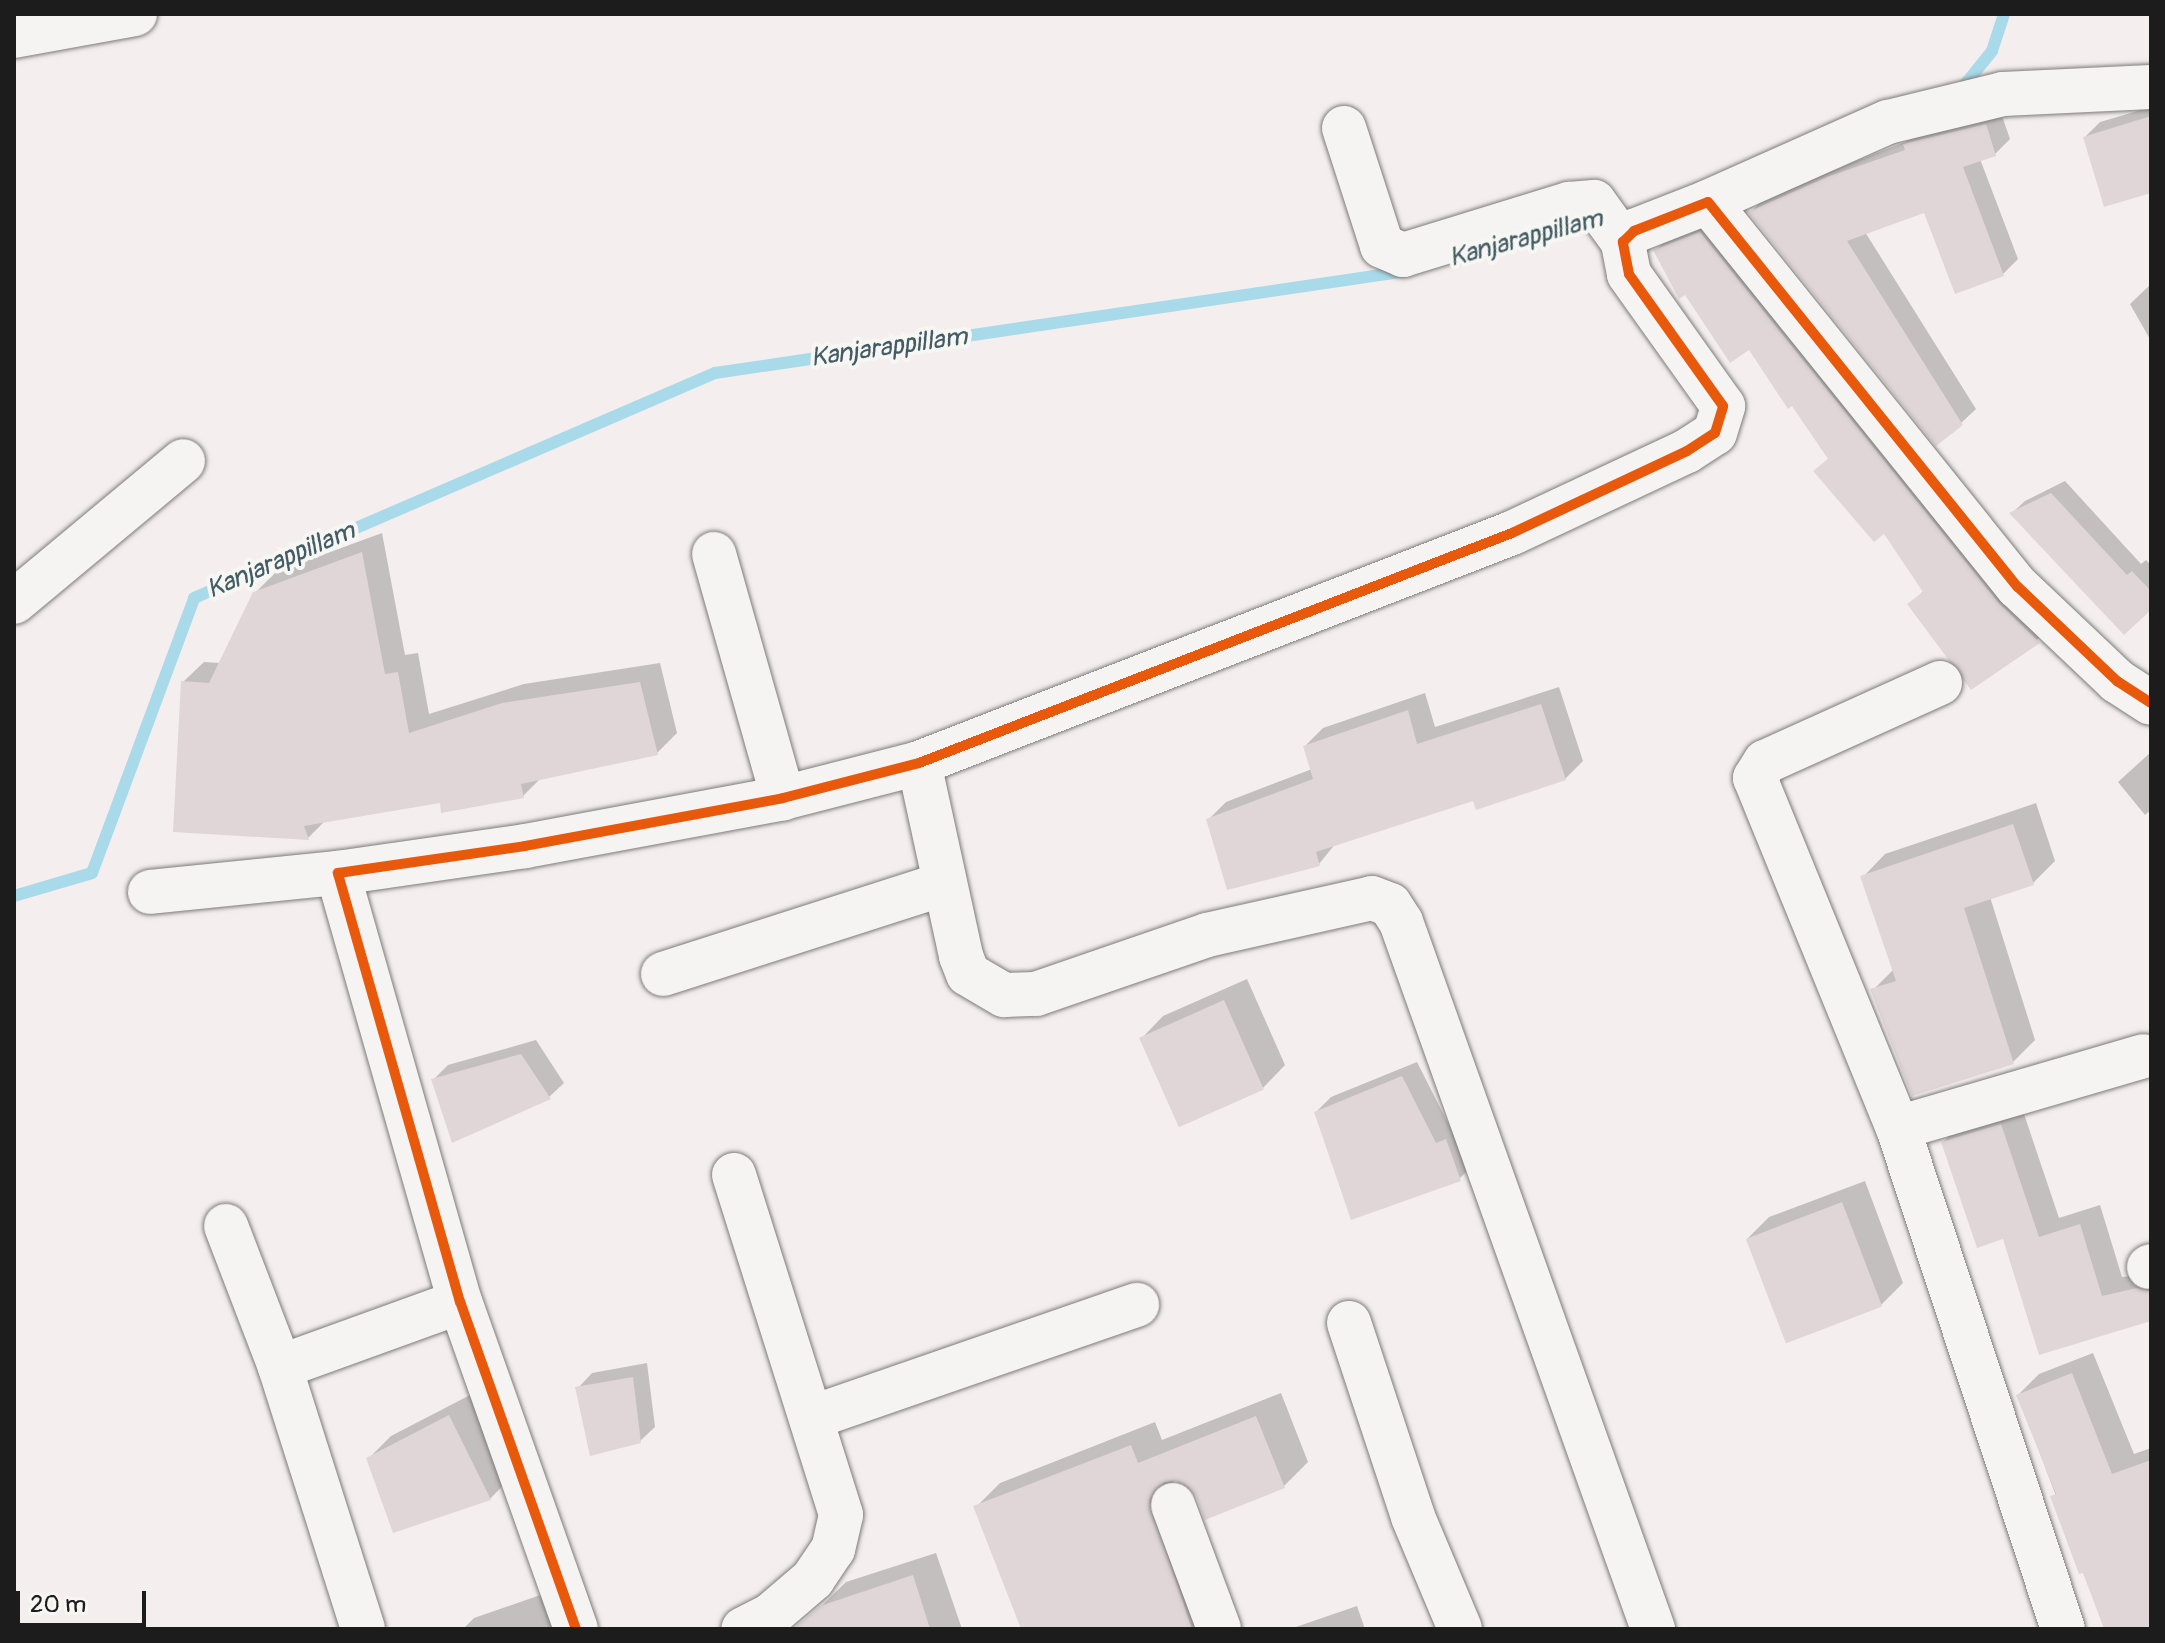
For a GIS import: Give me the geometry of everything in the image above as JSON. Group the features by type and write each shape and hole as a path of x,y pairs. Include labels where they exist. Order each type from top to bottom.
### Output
{"street":[{"path":"14,36 135,14"},
{"path":"1344,128 1382,246 1403,255 1569,204 1610,224 1634,231 1708,202 1888,122 2003,94 2151,87"},
{"path":"1708,202 2018,587 2117,681 2151,703"},
{"path":"150,892 338,873 525,846 783,798 919,763 1512,533 1687,451 1715,433 1723,406 1629,274 1610,224"},
{"path":"14,602 183,461"},
{"path":"714,554 783,798"},
{"path":"1940,683 1765,762 1755,778 1898,1128 2063,1629"},
{"path":"919,763 944,884 968,974 1004,995 1036,994 1207,935 1372,898 1390,905 1401,922 1653,1629"},
{"path":"338,873 460,1302 576,1629"},
{"path":"663,974 944,884"},
{"path":"1898,1128 2144,1056"},
{"path":"734,1175 813,1417 841,1515 833,1549 813,1579 771,1615 743,1629"},
{"path":"226,1226 280,1367 363,1629"},
{"path":"280,1367 460,1302"},
{"path":"813,1417 1137,1305"},
{"path":"1349,1323 1413,1517 1460,1629"},
{"path":"1173,1505 1219,1629"}],"building":[{"path":"2151,116 2151,193 2104,207 2083,137"},
{"path":"1986,124 1996,156 1963,167 2004,276 1955,294 1924,213 1847,241 1963,425 1936,446 1748,212 1827,177 1905,150 1903,144"},
{"path":"1700,232 1999,603 2040,643 1971,690 1907,604 1923,592 1884,534 1874,542 1813,471 1828,459 1792,406 1788,409 1749,350 1730,363 1685,295 1679,299 1653,250"},
{"path":"2051,493 2127,575 2132,571 2151,591 2151,610 2124,635 2009,513"},
{"path":"362,552 385,674 398,672 409,733 502,703 640,682 658,755 521,784 524,798 441,813 440,803 304,826 309,840 173,832 181,681 209,683 253,592"},
{"path":"1541,704 1566,780 1476,810 1473,801 1316,852 1320,866 1227,890 1206,819 1313,779 1303,746 1408,710 1417,744"},
{"path":"2013,824 2034,885 1964,908 2014,1064 1912,1096 1870,989 1896,981 1860,876"},
{"path":"1224,1000 1264,1090 1179,1127 1139,1038"},
{"path":"521,1054 551,1099 452,1143 431,1079"},
{"path":"1402,1076 1436,1143 1446,1139 1461,1181 1351,1220 1314,1112"},
{"path":"2001,1124 2039,1237 2080,1224 2102,1296 2137,1288 2151,1291 2151,1321 2039,1355 2003,1239 1977,1248 1941,1142"},
{"path":"1842,1202 1882,1307 1786,1343 1746,1239"},
{"path":"2072,1373 2112,1474 2151,1460 2151,1629 2104,1629 2083,1573 2079,1574 2050,1496 2056,1494 2016,1395"},
{"path":"633,1377 641,1443 590,1456 575,1387"},
{"path":"449,1415 491,1500 393,1533 366,1458"},
{"path":"1256,1416 1285,1488 1205,1520 1196,1496 1178,1481 1164,1482 1149,1500 1192,1629 1021,1629 973,1506 1131,1445 1138,1463"},
{"path":"913,1575 930,1629 793,1629 820,1606"}],"waterway":[{"path":"1963,87 1992,51 2004,14"},
{"name":"Kanjarappillam","path":"1494,249 1596,221"},
{"name":"Kanjarappillam","path":"14,896 92,873 194,598 715,373 1407,271"}],"cycle path":[{"path":"576,1629 460,1302 338,873 525,846 783,798 919,763 1512,533 1687,451 1715,433 1723,406 1629,274 1623,242 1634,231 1708,202 2018,587 2117,681 2151,703"}]}
